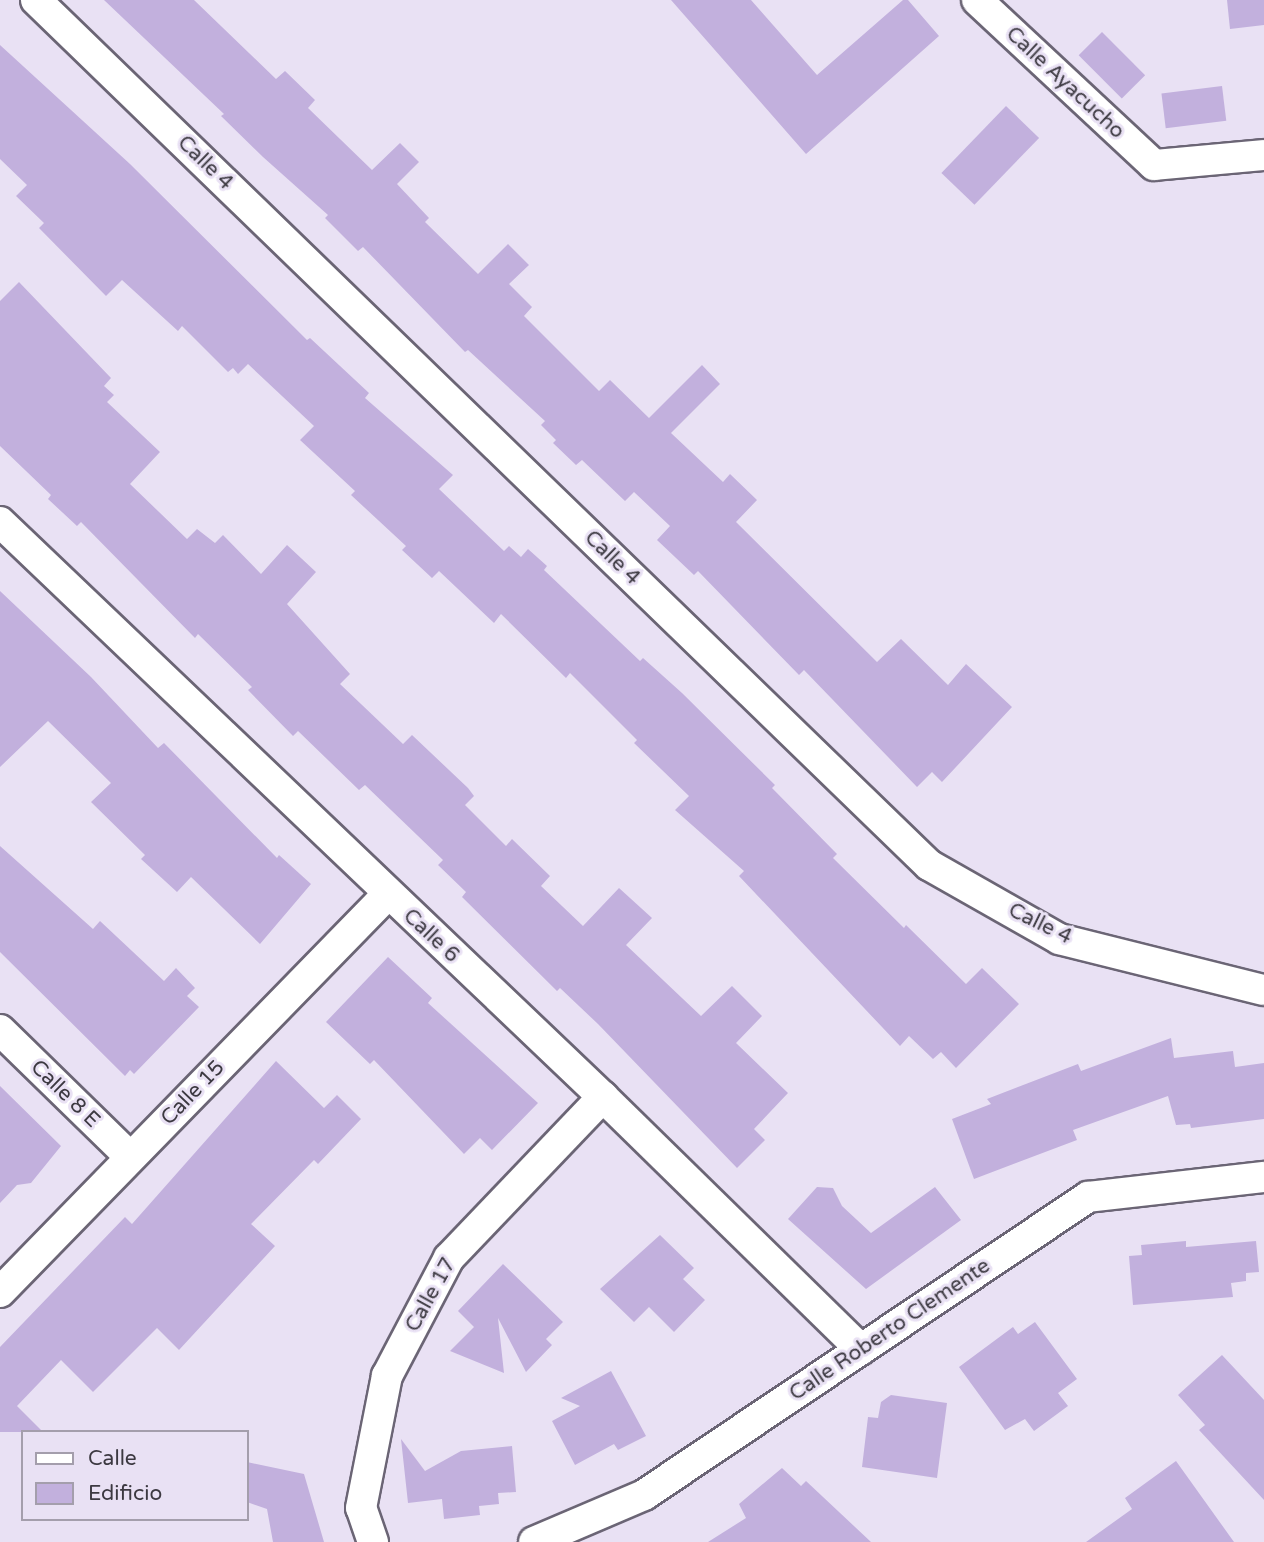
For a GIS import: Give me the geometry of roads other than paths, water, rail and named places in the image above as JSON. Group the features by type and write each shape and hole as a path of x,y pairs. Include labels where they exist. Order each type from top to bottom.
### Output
{"street":[{"name":"Calle 4","path":"36,0 929,865 1059,939 1264,990"},
{"name":"Calle Ayacucho","path":"977,0 1154,166 1264,155"},
{"name":"Calle 6","path":"0,522 387,895 603,1097 861,1350"},
{"name":"Calle 15","path":"0,1292 387,895"},
{"name":"Calle 8 E","path":"0,1030 130,1157"},
{"name":"Calle 17","path":"373,1542 362,1507 387,1376 449,1258 603,1097"},
{"name":"Calle Roberto Clemente","path":"534,1542 644,1495 1088,1196 1264,1177"}]}
